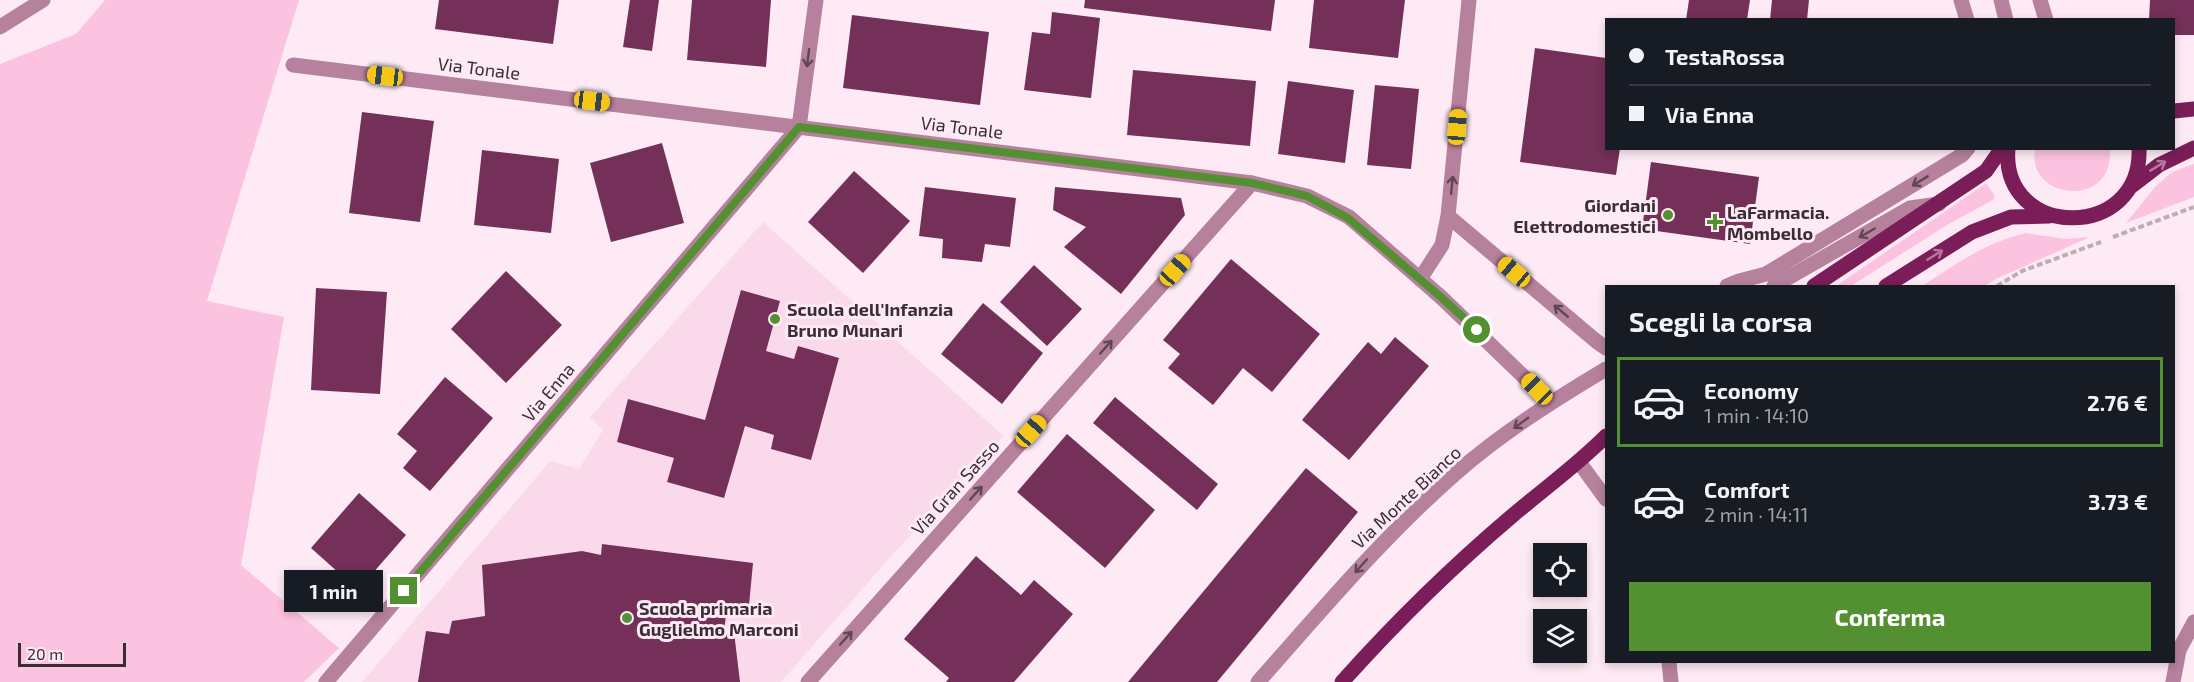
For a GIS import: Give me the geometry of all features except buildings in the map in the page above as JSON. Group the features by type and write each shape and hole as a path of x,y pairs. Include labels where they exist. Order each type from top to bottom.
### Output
{"main road":[{"path":"2175,111 2194,109"},
{"path":"1888,285 1972,232 2011,217 2052,216 2073,219 2093,216 2112,206 2151,169 2194,148"},
{"path":"1816,285 1986,171 2001,150"},
{"path":"2007,150 2008,165 2018,191 2033,206 2052,216"},
{"path":"2127,191 2134,179 2139,150"},
{"path":"1342,682 1431,591 1502,525 1579,462 1605,437"},
{"path":"1579,462 1605,451"}],"street":[{"path":"0,27 43,0"},
{"path":"799,127 816,0"},
{"path":"1420,279 1442,244 1448,216 1469,0"},
{"path":"1961,0 1966,18"},
{"path":"2001,0 2006,18"},
{"path":"2040,0 2045,18"},
{"name":"Via Tonale","path":"293,64 1252,183 1307,196 1348,218 1420,279 1550,402"},
{"name":"Via Enna","path":"326,682 799,127"},
{"path":"1729,285 1766,274 1962,155 1966,150"},
{"name":"Via Gran Sasso","path":"808,682 1252,183"},
{"path":"1776,285 1910,208 1939,204"},
{"path":"1448,216 1605,347"},
{"name":"Via Monte Bianco","path":"1258,682 1384,540 1457,472 1550,402 1605,370"},
{"path":"1579,462 1605,498"},
{"path":"2176,650 2194,622"},
{"path":"1669,663 1671,682"},
{"path":"2173,682 2175,663"}],"path":[{"path":"1999,285 2022,271 2194,207"}],"shaded area":[{"path":"105,0 299,0 207,301 284,317 241,565 339,648 304,682 0,682 0,64 76,34"},
{"path":"2035,150 2110,150 2108,169 2099,182 2086,189 2071,191 2056,187 2043,179 2036,166"},
{"path":"2194,164 2194,197 2126,223 2155,187 2172,172"},
{"path":"1985,184 1995,196 1993,200 1947,225 1853,285 1837,285"},
{"path":"763,222 1004,436 894,553 781,682 362,682 550,461 579,469 603,430 590,417"},
{"path":"2026,233 2066,239 2090,237 1986,285 1924,285 1984,248"}],"place":[{"name":"Giordani Elettrodomestici","path":"1668,215"},
{"name":"LaFarmacia. Mombello","path":"1715,222"},
{"name":"Scuola dell'Infanzia Bruno Munari","path":"775,319"},
{"name":"Scuola primaria Guglielmo Marconi","path":"627,618"}],"route":[{"path":"404,591 799,127 1252,183 1307,196 1348,218 1477,330"}]}
